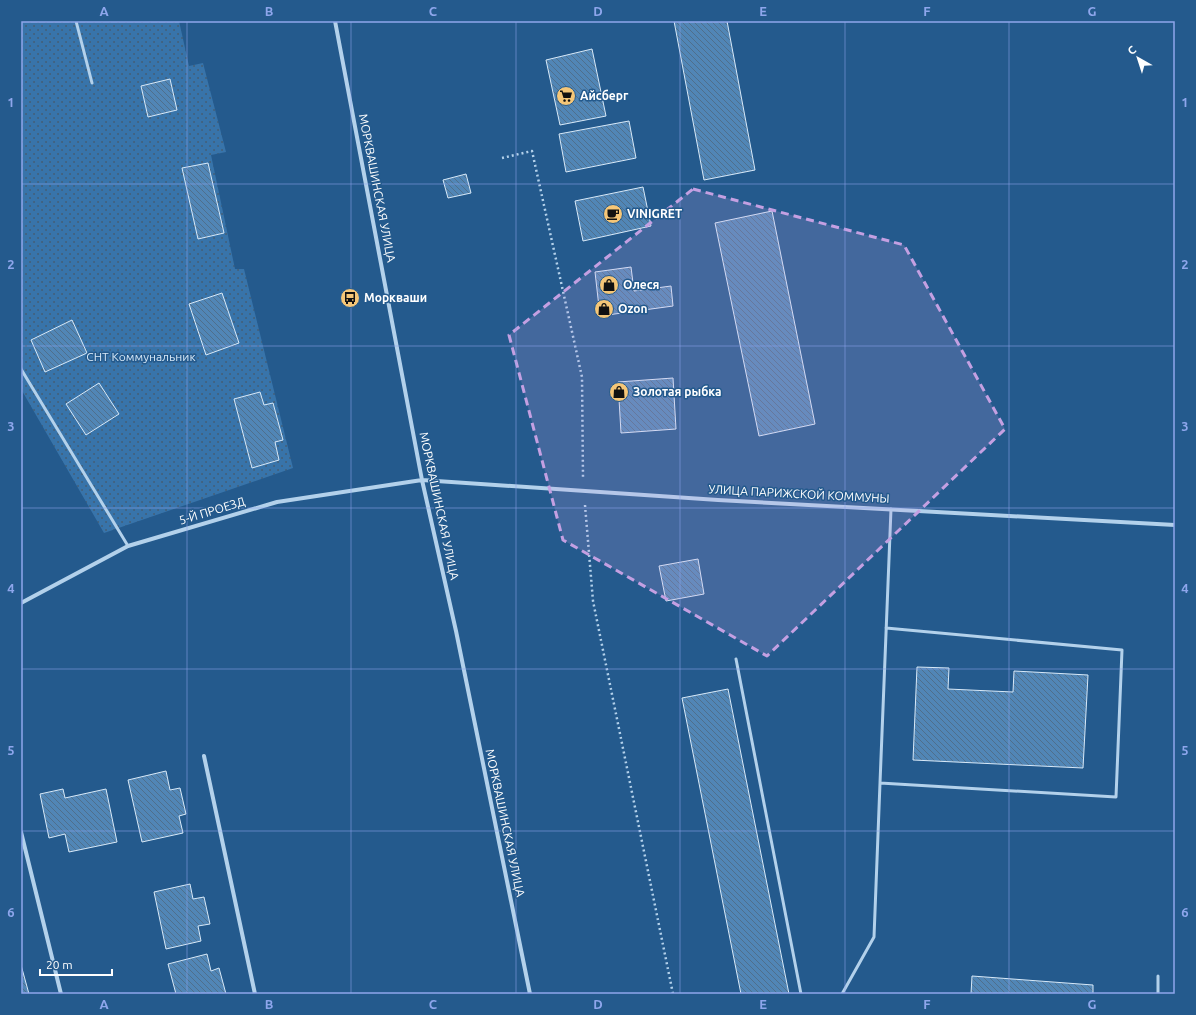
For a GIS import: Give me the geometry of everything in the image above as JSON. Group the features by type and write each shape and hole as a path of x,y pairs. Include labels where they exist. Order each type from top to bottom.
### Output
{"street":[{"name":"МОРКВАШИНСКАЯ УЛИЦА","path":"335,21 422,480 456,631 530,994"},
{"name":"УЛИЦА ПАРИЖСКОЙ КОММУНЫ","path":"422,480 584,491 1175,525"},
{"name":"5-Й ПРОЕЗД","path":"21,603 128,546 277,502 422,480"},
{"path":"204,756 254,994"},
{"path":"21,832 61,994"}],"lane":[{"path":"76,21 92,83"},
{"path":"21,369 128,546"},
{"path":"842,994 874,937 891,508"},
{"path":"880,783 1116,797 1122,650 886,628"},
{"path":"736,659 801,994"},
{"path":"1158,976 1158,994"}],"path":[{"path":"502,158 532,151 582,377 584,491 593,601 673,994"}],"highlighted area":[{"path":"693,189 904,245 1005,429 767,656 563,540 509,335"}],"green space":[{"name":"СНТ Коммунальник","path":"21,21 179,21 189,66 203,63 226,152 211,155 235,269 244,269 293,468 104,533 21,389"}],"building":[{"path":"674,21 727,21 755,170 704,180"},
{"path":"592,49 606,116 560,125 546,60"},
{"path":"170,79 177,110 148,117 141,86"},
{"path":"629,121 636,158 566,172 559,134"},
{"path":"208,163 224,233 198,239 182,168"},
{"path":"466,174 471,193 448,198 443,180"},
{"name":"VINIGRET","path":"643,187 651,226 583,241 575,201"},
{"path":"772,211 815,424 759,436 715,223"},
{"path":"631,267 634,291 671,286 673,306 600,316 595,272"},
{"path":"222,293 239,343 206,355 189,304"},
{"path":"72,320 87,353 45,372 31,340"},
{"path":"673,378 676,429 621,433 618,382"},
{"path":"99,383 119,414 86,435 66,404"},
{"path":"260,392 264,405 273,403 283,440 275,442 279,460 252,468 234,399"},
{"path":"698,559 704,594 666,601 659,566"},
{"path":"917,667 949,668 948,689 1013,692 1014,671 1088,675 1083,768 913,760"},
{"path":"728,689 789,994 741,994 682,698"},
{"path":"166,771 170,790 180,788 186,814 179,816 183,833 142,842 128,780"},
{"path":"63,789 65,798 106,789 117,842 69,852 65,834 49,838 40,794"},
{"path":"190,884 193,899 204,897 210,924 198,926 201,941 166,949 154,892"},
{"path":"207,954 211,971 219,968 226,994 176,994 168,964"},
{"path":"21,965 29,994 21,994"},
{"path":"972,976 1093,985 1093,994 971,994"}],"place":[{"name":"Айсберг","path":"566,96"},
{"name":"VINIGRET","path":"613,214"},
{"name":"Олеся","path":"609,285"},
{"name":"Моркваши","path":"350,298"},
{"name":"Ozon","path":"604,309"},
{"name":"Золотая рыбка","path":"619,392"}]}
